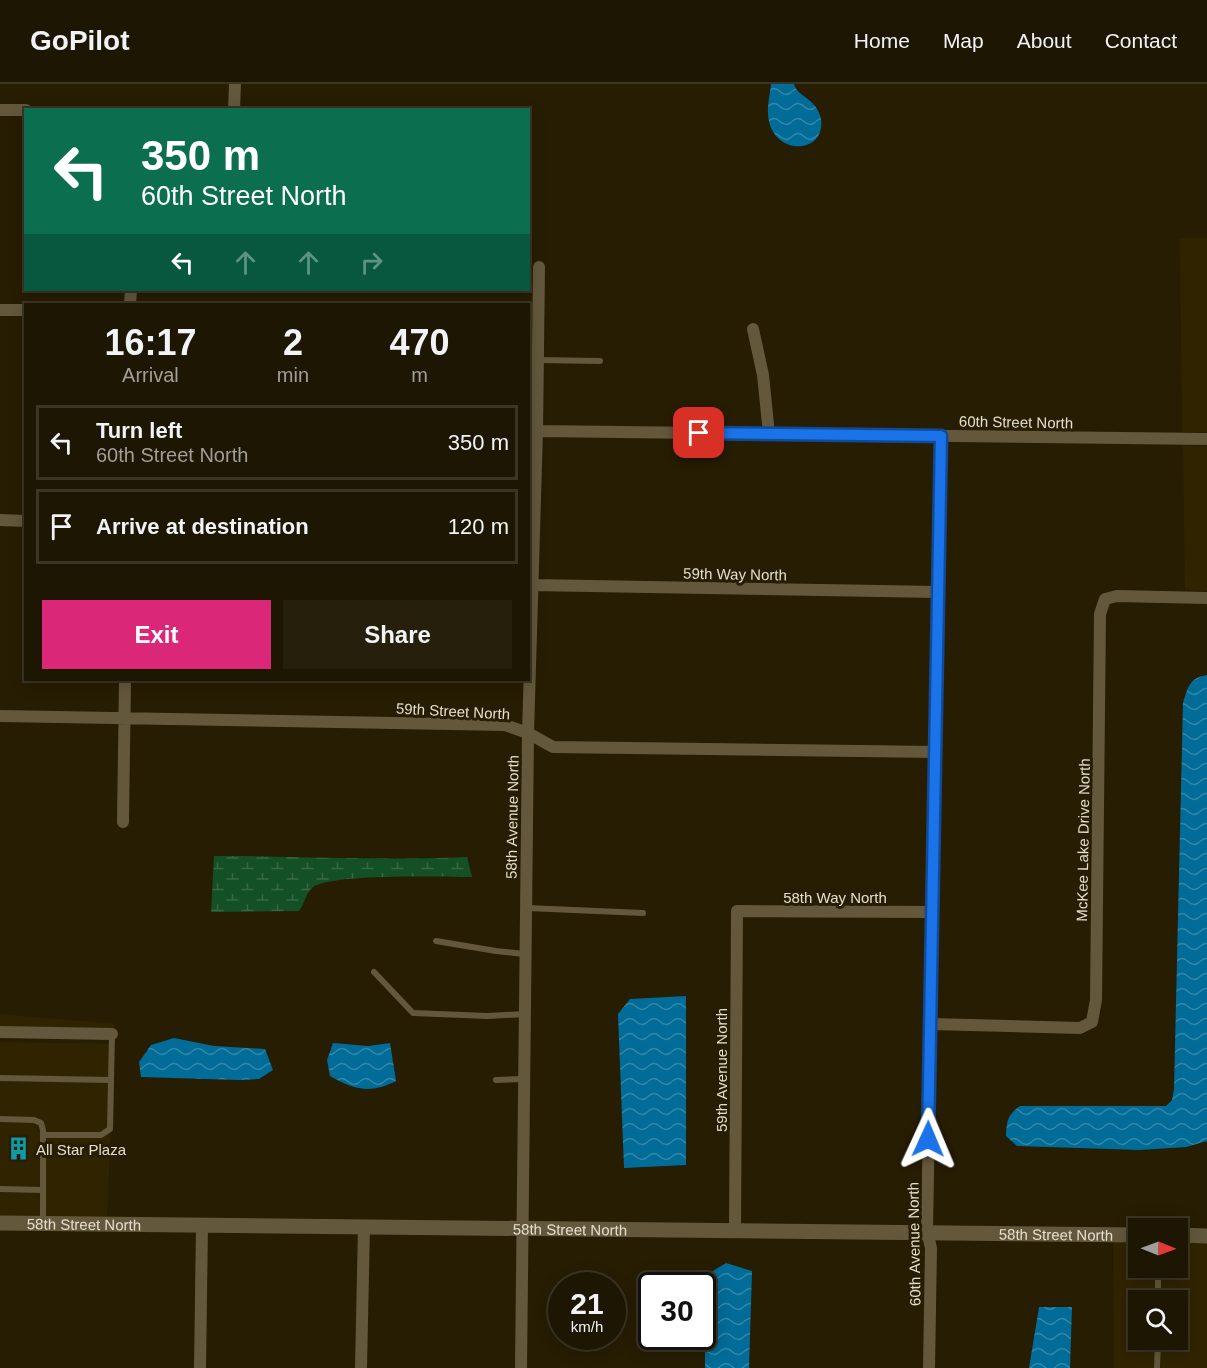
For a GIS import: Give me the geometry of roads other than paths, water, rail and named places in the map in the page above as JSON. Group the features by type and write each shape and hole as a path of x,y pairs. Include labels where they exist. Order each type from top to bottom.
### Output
{"street":[{"path":"234,108 235,84"},
{"path":"0,110 24,110"},
{"name":"58th Avenue North","path":"530,659 532,431 537,360 533,324 538,267"},
{"path":"0,310 24,310"},
{"path":"753,329 763,375 769,434"},
{"name":"60th Street North","path":"532,431 1207,439"},
{"name":"60th Avenue North","path":"929,1368 931,1248 927,1231 941,436"},
{"path":"0,520 24,521"},
{"name":"59th Way North","path":"532,585 938,592"},
{"name":"McKee Lake Drive North","path":"931,1023 1080,1028 1092,1022 1096,1000 1100,614 1105,599 1117,596 1207,598"},
{"path":"123,822 125,681"},
{"name":"58th Avenue North","path":"521,1368 529,681"},
{"name":"59th Street North","path":"0,716 505,725 528,733 553,747 936,752"},
{"name":"58th Way North","path":"737,911 933,912"},
{"name":"59th Avenue North","path":"735,1230 737,911"},
{"path":"0,1032 112,1034"},
{"name":"58th Street North","path":"0,1223 1128,1234"},
{"path":"200,1368 202,1226"},
{"path":"362,1368 364,1227"},
{"path":"1188,1235 1207,1236"}],"lane":[{"path":"537,360 600,361"},
{"path":"526,908 643,913"},
{"path":"436,941 526,954"},
{"path":"374,972 413,1013 487,1016 525,1014"},
{"path":"43,1135 101,1135 110,1129 112,1034"},
{"path":"0,1078 111,1080"},
{"path":"496,1080 525,1079"},
{"path":"0,1119 34,1120 41,1123 43,1224"},
{"path":"0,1189 43,1190"},
{"path":"1157,1368 1158,1350"}],"water":[{"path":"771,84 794,84 799,92 816,106 821,119 820,131 816,139 809,144 790,145 773,132 768,112"},
{"path":"1207,675 1207,1141 1186,1147 1140,1150 1017,1146 1006,1136 1006,1131 1010,1115 1020,1106 1166,1106 1172,1100 1183,703 1193,681"},
{"path":"686,996 686,1165 624,1168 618,1014 630,999"},
{"path":"174,1038 214,1046 265,1049 273,1070 259,1079 141,1077 139,1062 151,1045"},
{"path":"333,1043 368,1046 390,1043 396,1081 378,1088 363,1089 347,1085 330,1076 327,1060"},
{"path":"726,1263 752,1271 749,1368 705,1368 705,1350 716,1350 716,1272 711,1272"},
{"path":"1039,1307 1072,1307 1070,1368 1029,1368"}],"place":[{"name":"All Star Plaza","path":"18,1149"}]}
